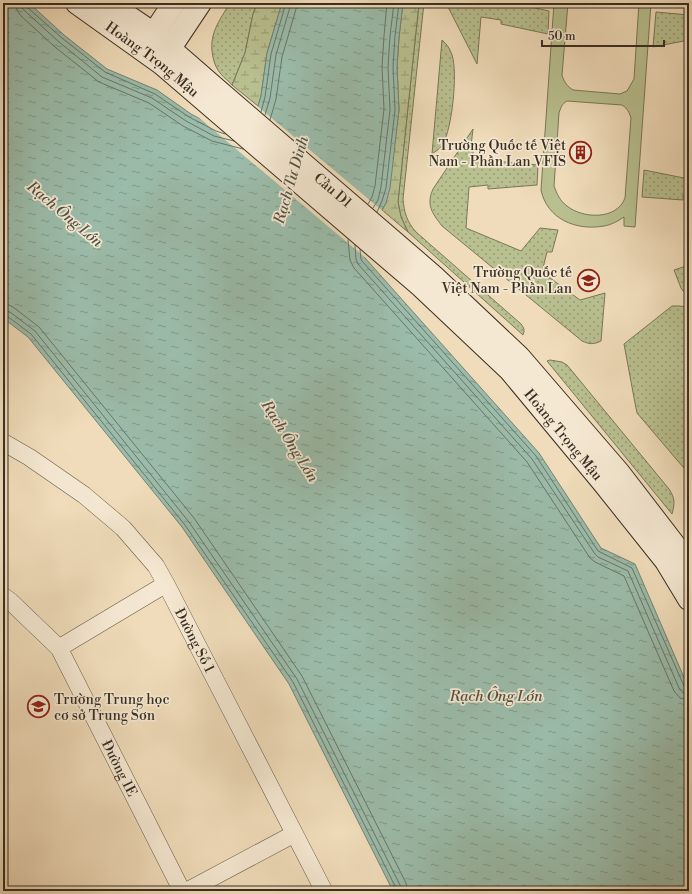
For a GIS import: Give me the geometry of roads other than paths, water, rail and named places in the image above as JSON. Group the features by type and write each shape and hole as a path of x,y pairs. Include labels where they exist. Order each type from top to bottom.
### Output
{"main road":[{"name":"Hoàng Trọng Mậu","path":"77,3 148,42"},
{"name":"Hoàng Trọng Mậu","path":"108,3 148,42 212,96"},
{"path":"148,42 174,3"},
{"path":"166,56 200,3"},
{"name":"Cầu D1","path":"212,96 427,281"},
{"name":"Hoàng Trọng Mậu","path":"427,281 516,365 619,473 678,560 689,598"}],"street":[{"name":"Đường Số 1","path":"3,442 29,457 84,495 123,528 156,566 324,891"},
{"path":"58,648 166,584"},
{"name":"Đường 1E","path":"3,596 58,648 182,891"},
{"path":"187,891 294,834"}],"water":[{"name":"Rạch Ông Lớn","path":"3,3 29,3 64,35 107,69 157,90 191,114 218,128 243,135 258,106 261,96 267,53 282,3 403,3 397,68 399,110 390,188 386,203 363,239 365,258 539,453 601,548 635,564 689,689 689,891 393,891 289,684 182,527 28,337 3,318"}],"place":[{"name":"Trường Quốc tế Việt Nam - Phần Lan VFIS","path":"581,153"},
{"name":"Trường Quốc tế Việt Nam - Phần Lan","path":"588,280"},
{"name":"Trường Trung học cơ sở Trung Sơn","path":"38,707"}],"water label":[{"name":"Rạch Tư Dinh","path":"291,180"}]}
